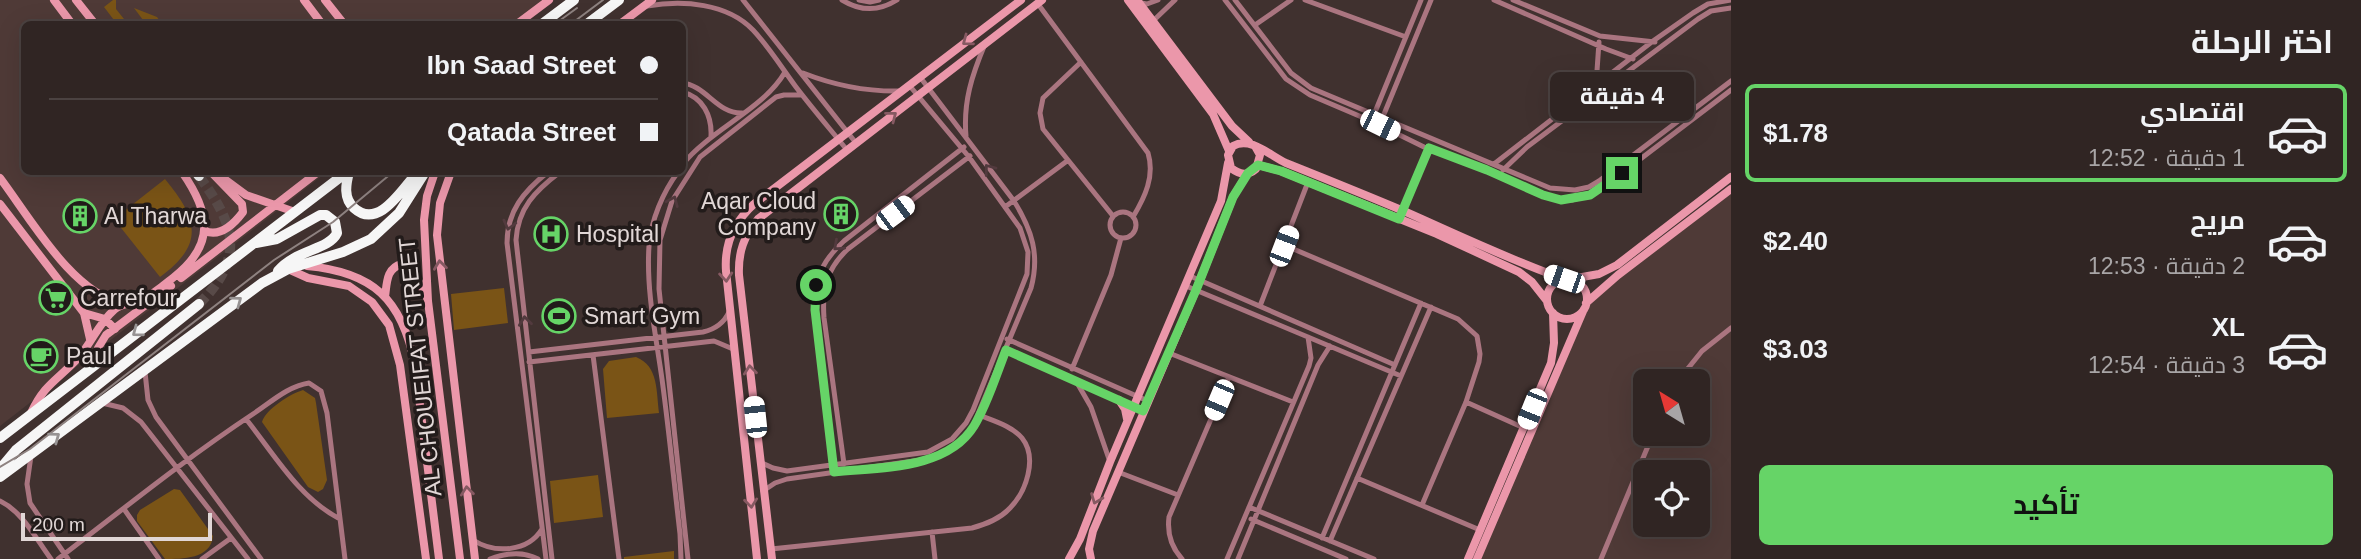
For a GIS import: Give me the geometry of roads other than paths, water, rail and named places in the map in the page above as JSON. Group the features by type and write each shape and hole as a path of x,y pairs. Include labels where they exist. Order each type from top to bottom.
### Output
{"highway":[{"path":"546,21 574,0"},
{"path":"591,21 619,0"},
{"path":"601,14 607,21"},
{"path":"0,438 344,175"},
{"path":"348,175 347,198 356,210 372,215 381,212 391,203 415,175"},
{"path":"0,477 102,404 249,292 288,269 350,249 371,239 399,213 423,175"},
{"path":"254,243 277,239 320,215 335,222 337,228 330,243 292,258 274,276"},
{"path":"0,469 16,450 199,304"}],"street":[{"path":"54,0 70,21"},
{"path":"76,0 93,21"},
{"path":"304,0 320,21"},
{"path":"325,0 342,21"},
{"path":"521,21 549,0"},
{"path":"624,21 652,0"},
{"path":"743,0 856,143"},
{"path":"842,0 865,9 882,7 897,0"},
{"path":"859,0 879,0"},
{"path":"757,559 725,261 729,240 737,222 754,204 1021,0"},
{"path":"1128,0 1154,27 1232,126 1253,145 1281,161 1400,214 1525,265 1577,281 1585,291 1585,306 1524,428 1468,559"},
{"path":"1138,2 1147,4 1158,0"},
{"path":"1154,27 1175,0"},
{"path":"1226,0 1292,84 1310,95 1428,148 1561,200 1590,195 1731,90"},
{"path":"1235,0 1296,78 1311,88 1436,142 1558,190 1589,187 1731,81"},
{"path":"1255,25 1291,0"},
{"path":"1305,0 1406,37 1417,35"},
{"path":"1371,121 1422,0"},
{"path":"1380,125 1431,0"},
{"path":"1494,0 1641,61"},
{"path":"1513,0 1600,37 1665,43"},
{"path":"1487,170 1653,41 1708,4 1731,0"},
{"path":"635,13 655,4 678,1 690,1 725,11 753,30 847,150"},
{"path":"772,559 739,275 743,242 758,219 1040,2 1148,153 1151,162 1148,188 1133,217 1133,233 1121,238 1113,234 1110,228 1113,216"},
{"path":"1070,559 1221,201 1228,163 1229,151 1213,114 1138,2"},
{"path":"1499,175 1519,154 1665,43 1704,15 1718,9 1731,8"},
{"path":"1406,37 1412,46"},
{"path":"1596,85 1600,37"},
{"path":"834,472 815,310 816,285 830,254 962,149 967,141 965,117 969,88 985,44"},
{"path":"1082,62 1048,90 1040,106 1043,129 1113,216"},
{"path":"686,161 711,136 776,87 785,72"},
{"path":"803,73 844,87 873,91 902,90"},
{"path":"763,491 787,479 914,462 939,456 958,444 979,415 1031,288 1035,251 1031,232 1014,201 920,77"},
{"path":"686,84 698,88 731,112 742,113"},
{"path":"760,462 787,471 928,452 952,439 966,424 999,347 1023,286 1028,265 1028,252 1023,235 969,157 909,85"},
{"path":"686,93 692,95 705,108 712,127 711,136"},
{"path":"681,559 683,534 659,289 660,240 672,201 699,157 770,102 784,95 802,95"},
{"path":"1400,214 1428,148 1427,138"},
{"path":"1428,148 1436,142"},
{"path":"1091,559 1089,549 1093,531 1233,197 1248,173 1258,165 1260,155 1253,145 1239,143 1229,151"},
{"path":"845,471 824,318 823,290 829,272 841,256 876,227 975,152"},
{"path":"1005,207 1067,161"},
{"path":"1228,163 1236,172 1248,173"},
{"path":"1258,165 1400,214 1519,272 1532,282 1547,301 1553,313 1553,352 1544,391 1477,559"},
{"path":"30,416 44,390 78,357 114,309 166,287 191,263 205,231 202,208 184,175"},
{"path":"205,231 212,234 221,231 243,212 243,207 214,175"},
{"path":"221,175 246,195 295,212"},
{"path":"96,364 101,341 166,287 314,175"},
{"name":"AL CHOUEIFAT STREET","path":"434,175 427,196 424,220 428,302 460,559"},
{"path":"451,175 440,203 437,235 475,559"},
{"path":"544,175 522,195 508,226 506,243 552,559"},
{"path":"546,559 530,362 516,245 517,227 528,200 538,188 556,175"},
{"path":"676,175 658,209 649,246 650,280 655,337 688,559"},
{"path":"1547,301 1553,284 1599,274 1617,265 1731,177"},
{"path":"0,178 67,267 96,294 123,304"},
{"path":"1260,306 1308,183"},
{"path":"1553,313 1559,317 1572,318 1618,275 1730,192 1719,186"},
{"path":"0,204 84,313 90,341"},
{"path":"1113,216 1125,212 1133,217"},
{"path":"871,220 876,227"},
{"path":"1072,369 1111,275 1121,238"},
{"path":"1284,246 1431,307 1465,323 1477,336 1480,354 1466,402 1422,505"},
{"path":"385,298 390,271 402,264 414,272 428,302"},
{"name":"AL CHOUEIFAT STREET","path":"300,265 339,269 363,279 385,298 402,323 412,350 439,559"},
{"path":"56,277 67,267"},
{"path":"288,269 308,278 349,286 373,302 389,325 400,365 426,559"},
{"path":"1190,276 1404,369"},
{"path":"1186,285 1401,376"},
{"path":"1322,538 1421,303"},
{"path":"1330,541 1431,307"},
{"path":"521,353 710,330 727,318 729,312"},
{"path":"84,313 105,319 113,324 115,329"},
{"path":"1687,369 1702,351 1731,328"},
{"path":"1002,337 1148,401"},
{"path":"1227,559 1311,358 1308,337"},
{"path":"523,363 714,341 733,349"},
{"path":"1238,559 1318,365 1330,346"},
{"path":"999,347 1143,411"},
{"path":"1169,353 1293,402"},
{"path":"593,355 619,559"},
{"path":"145,372 151,408 162,426 261,559"},
{"path":"1182,559 1172,546 1169,517 1229,377"},
{"path":"1076,381 1097,422 1110,462"},
{"path":"58,559 66,556 188,460 246,419 300,384 309,383 321,391 327,413 345,559"},
{"path":"1119,400 1128,420"},
{"path":"1466,402 1524,428"},
{"path":"102,404 124,408 141,422 247,559"},
{"path":"771,549 985,525 999,517 1011,508 1020,496 1030,467 1027,445 1013,430 979,415"},
{"path":"246,419 304,493 325,511 340,519"},
{"path":"1601,559 1648,446"},
{"path":"31,455 27,484 30,503 66,556"},
{"path":"1118,472 1178,495"},
{"path":"1357,478 1480,530"},
{"path":"0,501 8,504 21,517 51,559"},
{"path":"1249,507 1374,559"},
{"path":"124,509 159,559"},
{"path":"1245,516 1346,559"},
{"path":"472,540 494,548 516,547 531,542 542,529"},
{"path":"932,532 936,559"},
{"path":"202,559 231,538"},
{"path":"490,559 516,553 538,559"},
{"path":"1070,559 1078,558"}],"tunnel":[{"path":"199,176 221,210 230,241 224,271 199,304"}],"railway":[{"path":"575,21 603,0"},
{"path":"559,21 577,8"},
{"path":"0,467 30,449 274,260 333,222 389,175"}],"place":[{"name":"Aqar Cloud Company","path":"841,214"},
{"name":"Al Tharwa","path":"80,216"},
{"name":"Hospital","path":"551,234"},
{"name":"Carrefour","path":"56,298"},
{"name":"Smart Gym","path":"559,316"},
{"name":"Paul","path":"41,356"}]}
